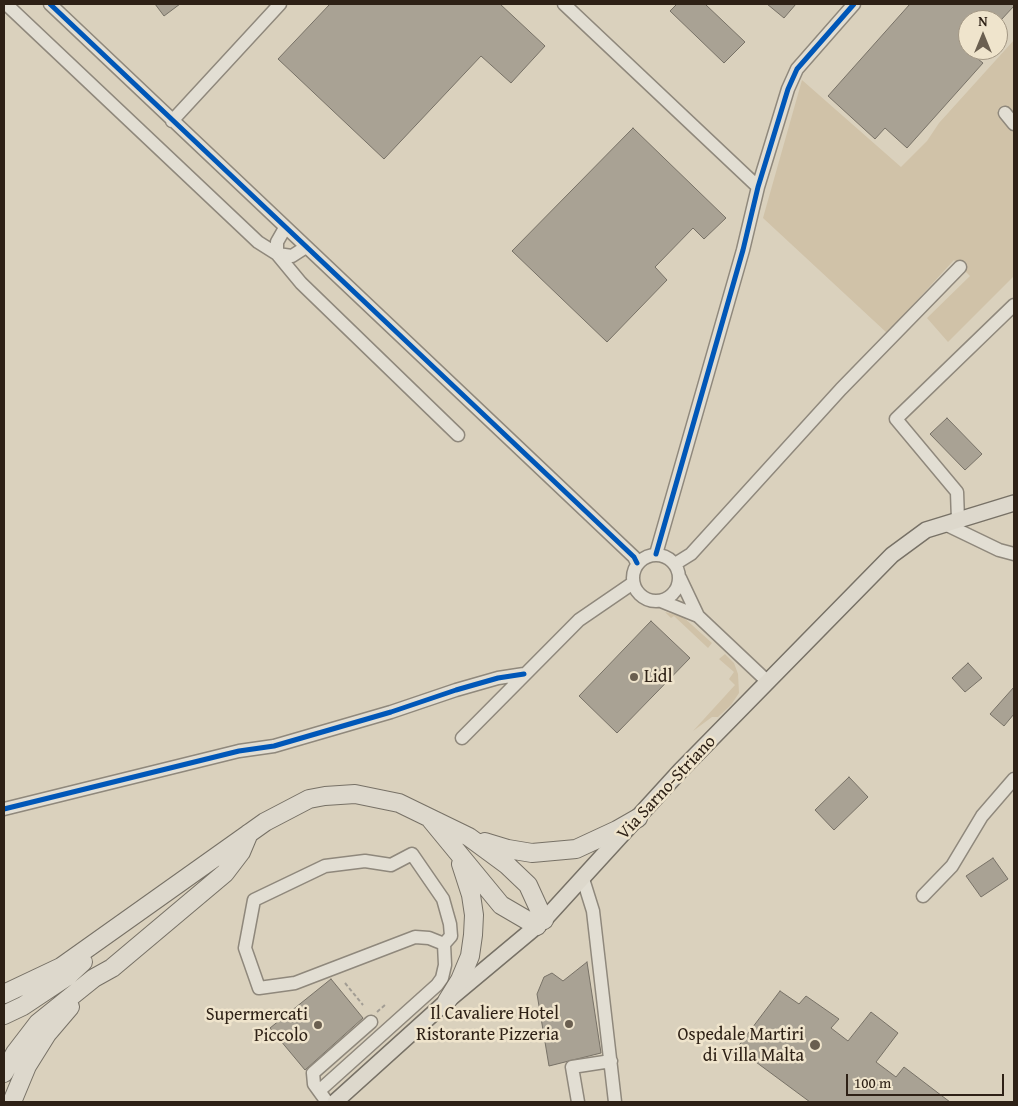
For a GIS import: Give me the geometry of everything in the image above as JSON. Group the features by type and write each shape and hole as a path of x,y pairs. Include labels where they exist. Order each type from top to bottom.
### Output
{"highway":[{"path":"4,994 61,966 248,833 281,813 310,799 339,795 355,794 399,803 469,837 507,864 528,885 541,923"},
{"path":"428,816 459,856 502,905 541,923"},
{"path":"469,837 508,850 554,853 576,849 638,818"},
{"path":"4,1073 15,1053 38,1023 94,978 112,968 225,873 241,852 248,833"},
{"path":"447,1001 460,980 470,956 473,935 474,915 471,896 459,856"},
{"path":"4,1015 23,1006 68,976 136,912"},
{"path":"12,1102 27,1066 47,1034 94,978"}],"main road":[{"name":"Via Sarno-Striano","path":"335,1102 447,1001 541,923 638,818 892,555 926,530 1014,503"}],"street":[{"path":"6,4 258,242 277,254 301,283 458,435"},
{"path":"50,4 540,467 634,557 637,563"},
{"path":"172,121 280,4"},
{"path":"564,4 758,187"},
{"path":"656,554 743,250 758,187 788,89 797,69 854,4"},
{"path":"1005,113 1014,124"},
{"path":"277,254 277,242 286,228"},
{"path":"277,254 292,256 306,247"},
{"path":"676,564 691,554 841,389 960,267"},
{"path":"1014,305 896,419 958,492 952,522 999,550 1014,554"},
{"path":"698,616 680,578 676,564 670,559 656,554 649,555 637,563 634,570 633,584 636,590 647,599 661,601 698,616 768,682"},
{"path":"661,601 674,592 680,578"},
{"path":"462,738 524,674 589,612 633,584"},
{"path":"4,809 239,751 274,746 391,712 456,690 498,678 524,674"},
{"path":"923,896 952,866 982,816 1014,779"},
{"path":"319,1090 437,985 442,978 445,965 444,944 450,936 443,899 412,854 391,865 365,861 325,866 254,900 245,948 259,988 295,984 415,937 429,938 444,944"},
{"path":"583,879 594,911 615,1102"},
{"path":"327,1102 314,1084 313,1072 372,1019"},
{"path":"578,1102 572,1067 611,1061"}],"path":[{"path":"345,983 363,1005"},
{"path":"372,1019 385,1005"}],"shaded area":[{"path":"1014,40 1014,276 948,342 927,318 970,276 954,260 887,333 763,218 802,80 901,167 927,141 939,123 996,60 1008,60 1008,47"},
{"path":"665,612 682,616 712,643 708,648 674,616 671,618"},
{"path":"725,654 734,663 738,674 739,693 731,705 718,717 712,717 693,731 735,685 729,679 734,672 719,659"}],"building":[{"path":"155,4 180,4 164,16"},
{"path":"330,4 500,4 545,46 511,83 481,56 384,159 278,59"},
{"path":"677,4 705,4 745,42 724,63 670,11"},
{"path":"767,4 796,4 784,18"},
{"path":"910,4 1014,4 1008,12 1008,10 958,10 958,60 979,60 983,63 907,148 885,128 875,139 828,96"},
{"path":"633,128 726,218 704,239 693,228 655,267 667,280 607,342 512,251"},
{"path":"947,418 982,454 965,470 930,434"},
{"name":"Lidl","path":"651,621 690,658 617,733 579,696"},
{"path":"968,663 982,678 965,692 952,678"},
{"path":"1014,687 1014,714 1004,726 990,714"},
{"path":"849,777 868,797 834,830 815,810"},
{"path":"993,858 1008,879 981,897 966,876"},
{"name":"Il Cavaliere Hotel Ristorante Pizzeria","path":"587,962 601,1053 549,1066 537,994 544,977 552,973 563,981"},
{"name":"Supermercati Piccolo","path":"331,979 363,1018 305,1070 270,1028"},
{"name":"Ospedale Martiri di Villa Malta","path":"780,991 799,1004 806,996 839,1019 831,1028 848,1041 871,1012 898,1033 876,1062 896,1077 904,1067 950,1102 810,1102 737,1048"}],"cycle path":[{"path":"50,4 634,557 637,563"},
{"path":"656,554 743,250 758,187 788,89 797,69 854,4"},
{"path":"4,809 239,751 274,746 391,712 456,690 498,678 524,674"}],"place":[{"name":"Lidl","path":"634,677"},
{"name":"Il Cavaliere Hotel Ristorante Pizzeria","path":"569,1024"},
{"name":"Supermercati Piccolo","path":"318,1025"},
{"name":"Ospedale Martiri di Villa Malta","path":"815,1045"}]}
